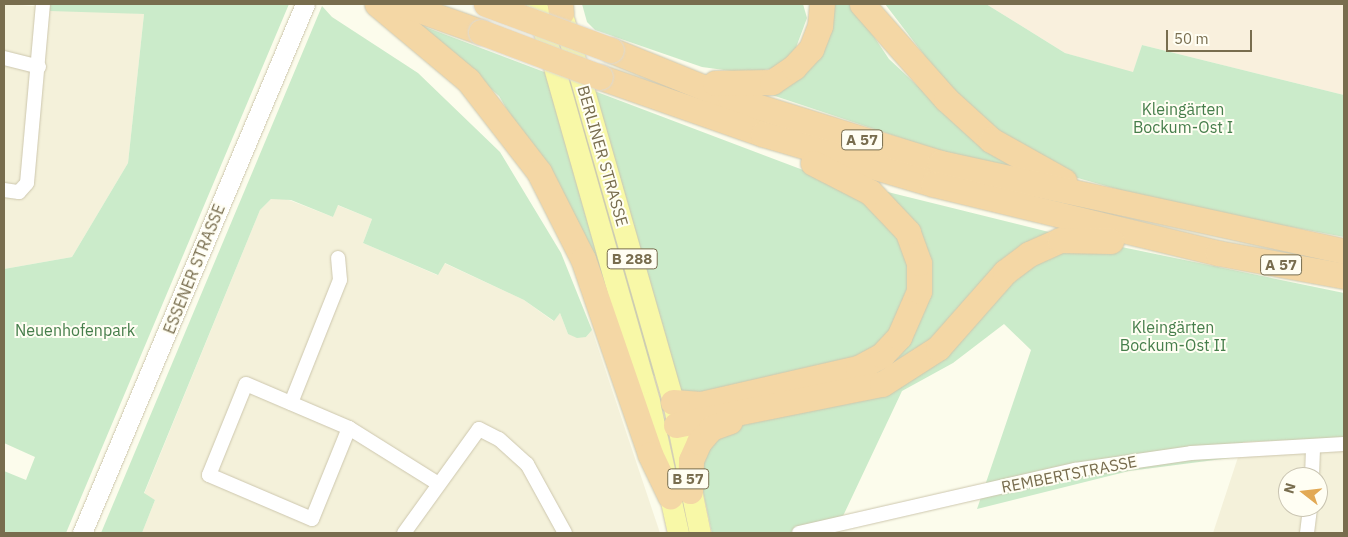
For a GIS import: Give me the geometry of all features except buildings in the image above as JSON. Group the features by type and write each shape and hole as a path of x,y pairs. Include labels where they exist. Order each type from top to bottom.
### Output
{"highway":[{"path":"377,4 468,80 540,172 583,259 650,454 680,493"},
{"name":"A 57","path":"402,4 600,77 763,134 933,184 1218,253 1344,276"},
{"name":"A 57","path":"485,4 610,50 730,98 837,133 940,163 1121,206 1344,250"},
{"path":"610,50 712,83 772,82 811,49 820,26 822,4"},
{"path":"862,4 946,99 991,140 1040,171 1121,206"},
{"path":"874,4 907,54"},
{"path":"664,418 701,404 858,368 882,355 912,314 919,291 919,263 908,232 889,207 850,178 763,134"},
{"path":"664,418 744,414 882,384 898,376 938,348 1004,272 1060,240 1111,240 1173,253 1218,253"},
{"path":"680,493 699,442 711,428 744,414"}],"main road":[{"name":"ESSENER STRASSE","path":"82,533 304,4"},
{"name":"BERLINER STRASSE","path":"536,4 664,418"},
{"name":"BERLINER STRASSE","path":"560,7 664,418 680,493 700,533"},
{"name":"BERLINER STRASSE","path":"678,533 680,493"}],"street":[{"path":"4,190 19,192 27,184 39,67 43,4"},
{"path":"4,58 39,67"},
{"path":"291,403 340,280 338,258"},
{"path":"349,428 312,519 209,475 246,384 349,428 437,483"},
{"path":"404,533 437,483 479,429 499,439 527,464 565,533"},
{"name":"REMBERTSTRASSE","path":"799,533 1075,470 1191,453 1344,444"},
{"path":"1312,467 1313,446"},
{"path":"1307,533 1309,517"}],"shaded area":[{"path":"4,4 144,14 128,163 72,257 4,269"},
{"path":"986,4 1344,4 1344,95 1142,45 1133,73 1065,53"},
{"path":"284,198 333,217 337,205 372,219 363,243 437,275 444,263 524,300 553,321 560,313 568,334 586,337 592,330 660,533 142,533 155,500 144,494 260,210 271,199"},
{"path":"1344,438 1344,533 1213,533 1243,442"}],"green space":[{"name":"Neuenhofenpark","path":"50,4 289,4 66,533 4,533 4,471 26,480 35,457 4,443 4,269 72,257 128,163 144,14 50,11"},
{"path":"582,4 803,4 807,18 794,53 775,68 746,73 702,67 595,30 587,22"},
{"path":"829,4 852,4 889,59 975,140 1016,169 934,149 769,94 797,80 813,64"},
{"name":"Kleingärten Bockum-Ost I","path":"885,4 986,4 1065,53 1133,72 1142,45 1344,95 1344,237 1170,204 1067,175 999,134 951,90"},
{"path":"322,6 332,17 418,73 500,152 561,253 592,330 586,337 577,338 568,334 560,313 554,321 524,300 445,263 438,275 363,243 372,219 338,205 333,217 291,200 271,199 260,210 144,493 155,500 142,533 101,533"},
{"name":"Kleingärten Bockum-Ost II","path":"420,25 811,173 1049,232 1344,293 1344,438 1243,442 1238,457 1129,471 977,509 1031,350 1004,324 953,363 902,391 835,533 712,533 682,394 622,354 591,252 499,96"}]}
